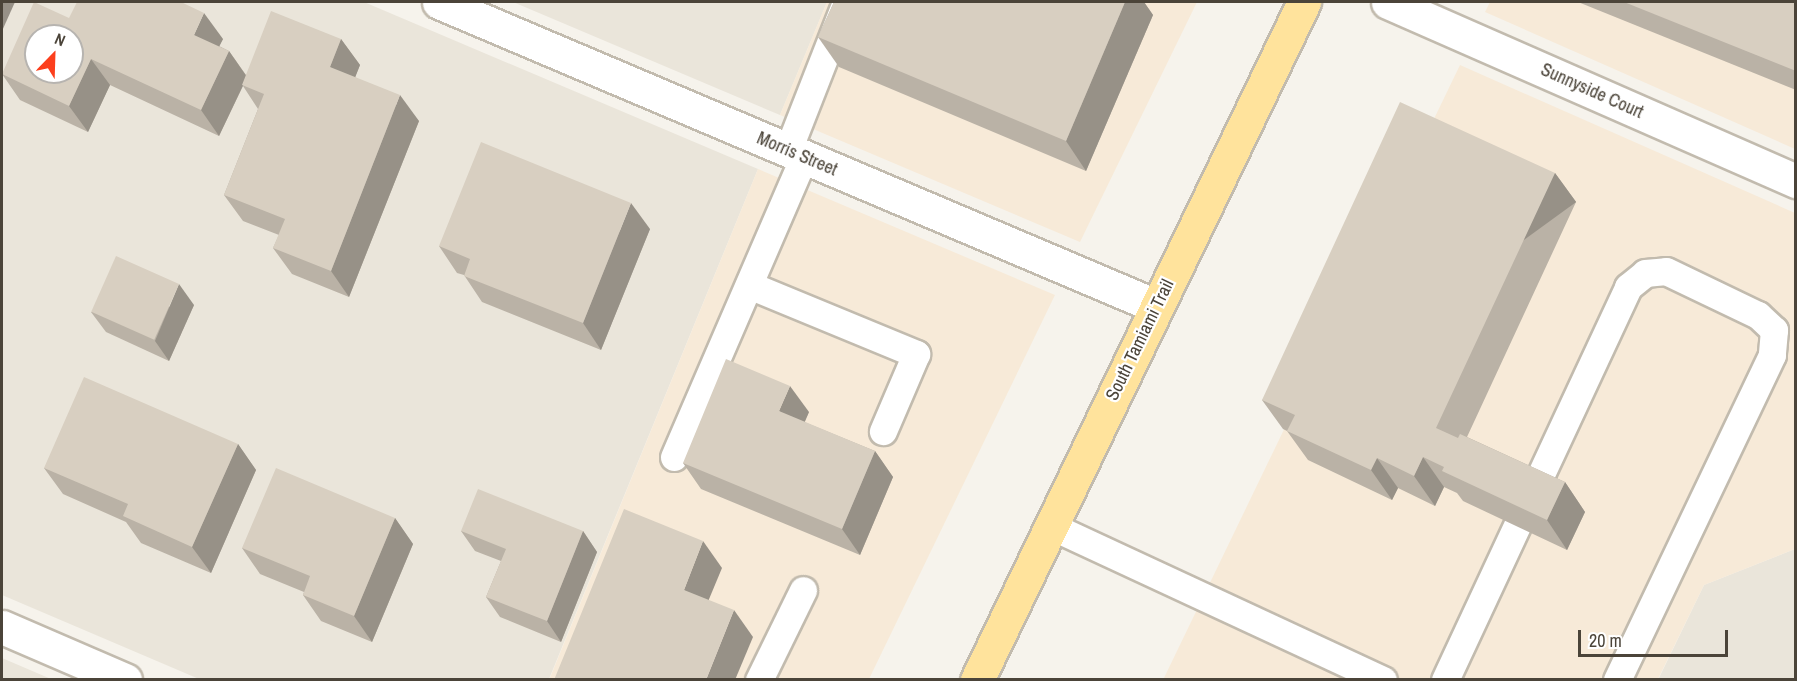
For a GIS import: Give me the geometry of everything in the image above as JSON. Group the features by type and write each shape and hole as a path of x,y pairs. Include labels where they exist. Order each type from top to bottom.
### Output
{"main road":[{"name":"South Tamiami Trail","path":"977,680 1304,2"}],"street":[{"name":"Morris Street","path":"439,2 1156,306"},
{"name":"Sunnyside Court","path":"1388,2 1796,181"},
{"path":"2,627 125,680"}],"lane":[{"path":"674,457 749,285 846,2"},
{"path":"1445,680 1628,286 1645,273 1666,271 1758,315 1774,330 1772,355 1617,680"},
{"path":"749,285 916,354 883,430"},
{"path":"1051,526 1383,680"},
{"path":"759,680 803,590"}],"shaded area":[{"path":"2,2 364,2 758,169 549,679 199,679 2,595"},
{"path":"513,2 827,2 780,115"},
{"path":"827,2 1197,2 1080,242 780,115"},
{"path":"1490,2 1795,2 1795,149 1485,12"},
{"path":"1460,65 1795,213 1795,549 1704,585 1658,679 1163,680"},
{"path":"758,169 1055,295 869,679 549,680"},
{"path":"1795,549 1795,679 1658,680 1704,585"},
{"path":"2,658 51,679 2,679"}],"building":[{"path":"34,2 69,18 77,2 181,2 204,13 194,35 229,51 201,110 91,59 84,74 84,24 24,24"},
{"path":"834,2 1125,2 1066,141 818,37"},
{"path":"1624,2 1796,2 1796,71"},
{"path":"271,11 341,39 330,67 400,95 331,271 273,248 285,219 224,195 264,94 242,85"},
{"path":"24,24 24,84 79,84 69,106 2,74"},
{"path":"1400,102 1555,173 1436,428 1458,438 1460,434 1565,482 1547,520 1442,471 1444,467 1423,457 1414,476 1377,458 1371,470 1287,431 1295,415 1262,400"},
{"path":"481,142 631,203 583,323 464,276 470,259 439,246"},
{"path":"116,256 179,284 154,340 91,312"},
{"path":"726,359 790,386 779,411 875,451 842,529 683,463"},
{"path":"84,377 238,444 192,547 123,516 128,504 44,468"},
{"path":"276,468 395,518 354,616 303,595 310,576 242,548"},
{"path":"478,489 583,531 547,621 486,597 506,549 461,531"},
{"path":"624,509 703,541 684,590 734,610 706,680 554,680"}]}
